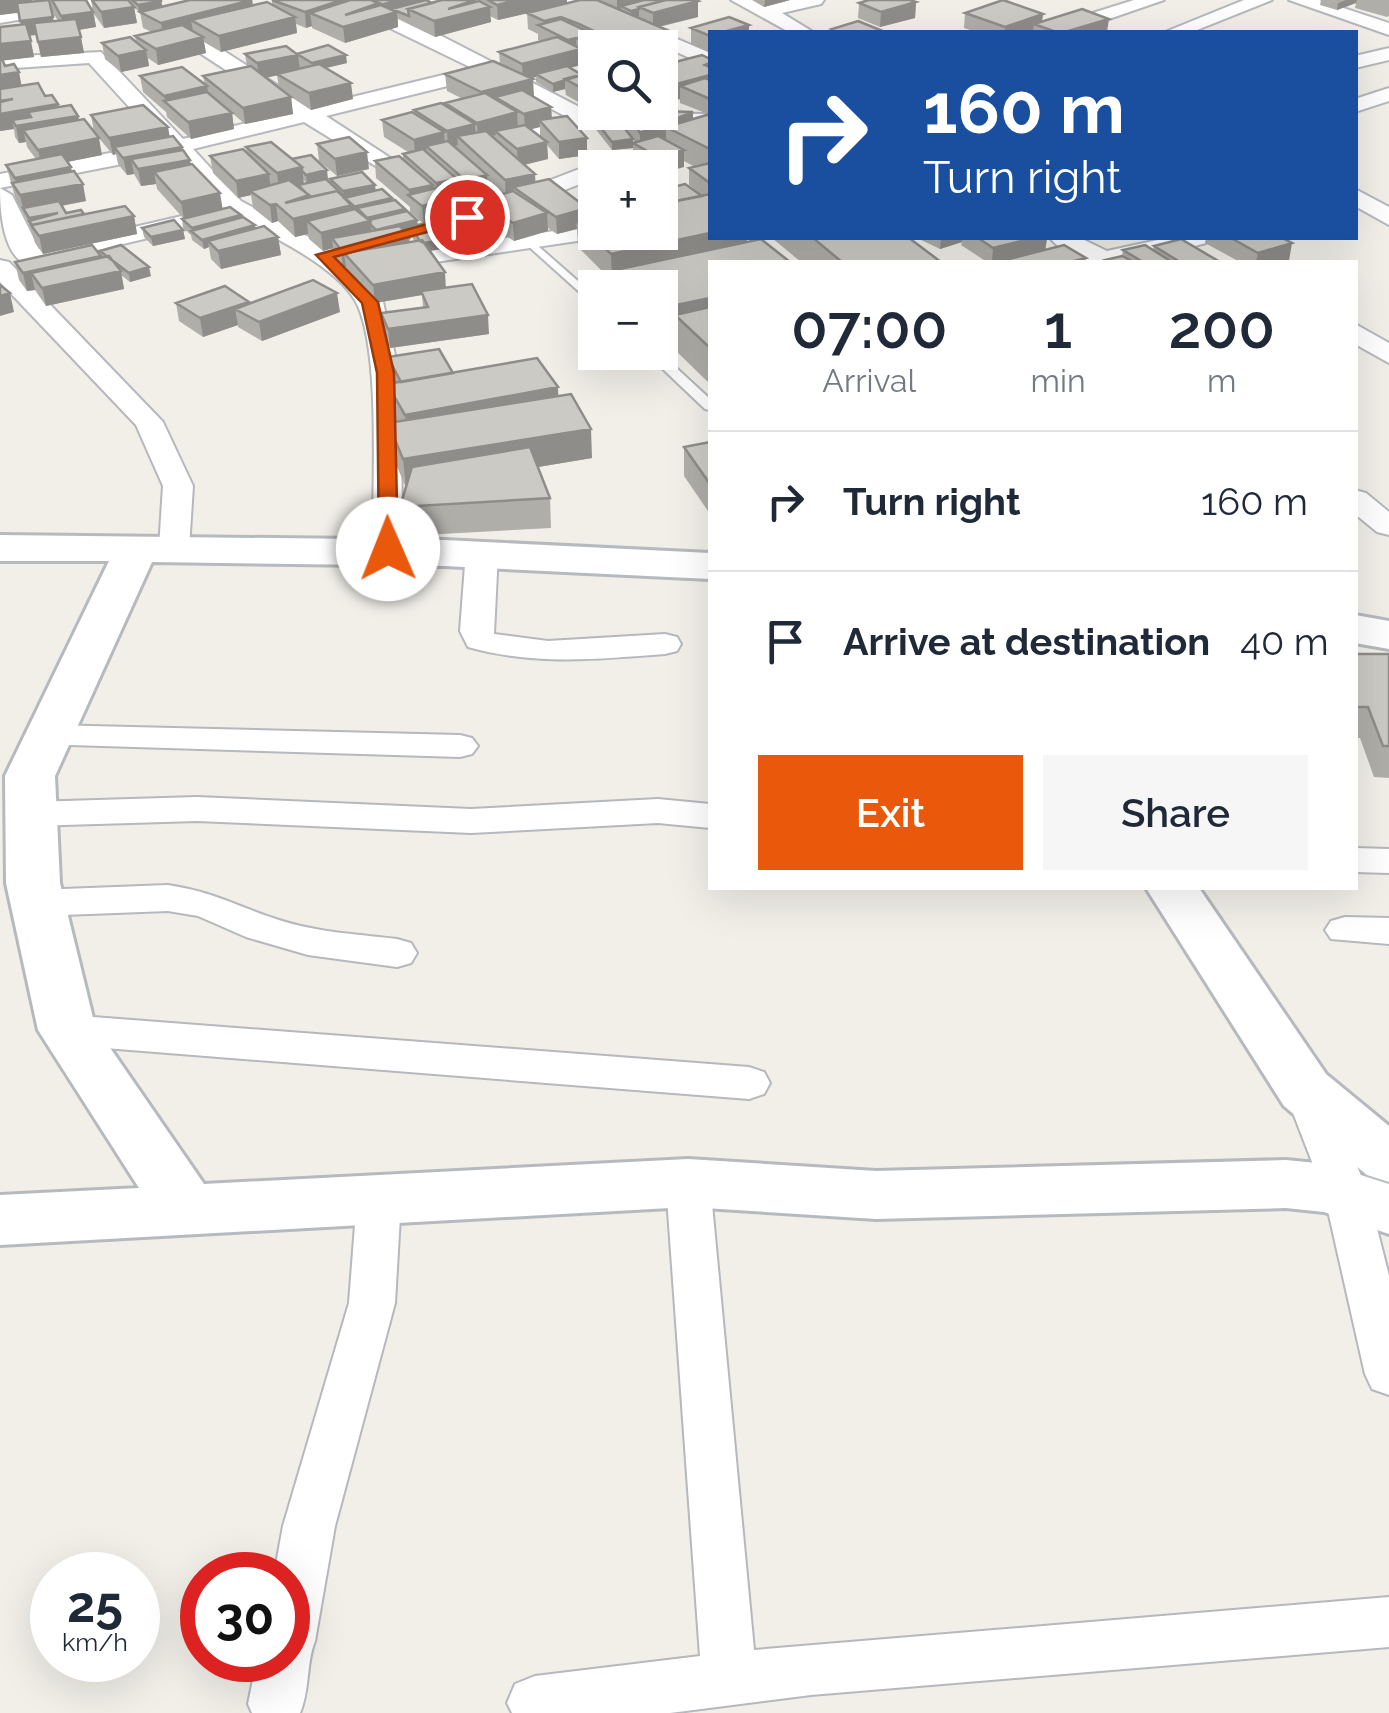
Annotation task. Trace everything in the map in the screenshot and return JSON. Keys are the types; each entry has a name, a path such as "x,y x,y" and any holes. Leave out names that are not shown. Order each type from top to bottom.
{"street":[{"path":"0,18 102,0"},
{"path":"342,0 415,30 578,114"},
{"path":"570,0 708,61"},
{"path":"740,0 799,30"},
{"path":"764,12 814,0"},
{"path":"1058,30 1154,0"},
{"path":"1180,30 1262,0"},
{"path":"1300,0 1389,28"},
{"path":"0,64 112,52 186,35 308,115 395,163 348,176"},
{"path":"112,52 180,146 236,207 332,262 370,302 386,373 388,549"},
{"path":"1358,61 1389,54"},
{"path":"0,181 180,146 492,68"},
{"path":"1358,105 1389,94"},
{"path":"456,149 578,121"},
{"path":"678,123 708,124"},
{"path":"674,141 708,125"},
{"path":"484,212 578,177"},
{"path":"0,194 31,259"},
{"path":"0,264 271,196"},
{"path":"1358,199 1389,218"},
{"path":"332,262 578,235"},
{"path":"332,262 396,236"},
{"path":"1066,240 1104,259 1187,240"},
{"path":"0,264 149,422 178,486 155,548 27,783 33,883 68,1030 186,1209"},
{"path":"1358,334 1389,355"},
{"path":"1358,501 1389,526"},
{"path":"1358,530 1389,526"},
{"path":"0,548 388,549 708,566"},
{"path":"482,552 476,631 480,640 502,648 539,651 665,644"},
{"path":"1358,630 1389,635"},
{"path":"27,783 460,746"},
{"path":"27,783 197,809 471,821 658,812 708,816"},
{"path":"1358,860 1389,861"},
{"path":"1173,890 1305,1090 1373,1176 1389,1374"},
{"path":"37,903 168,898 206,904 260,928 308,941 397,953"},
{"path":"1345,930 1389,931"},
{"path":"68,1030 749,1083"},
{"path":"0,1220 688,1183 876,1195 1286,1184 1373,1176"},
{"path":"688,1183 730,1679"},
{"path":"305,1552 372,1304 379,1200"},
{"path":"535,1703 831,1667 1389,1622"}],"lane":[{"path":"530,242 578,286"},
{"path":"670,370 708,404"}],"building":[{"path":"49,0 53,17 20,21 17,3"},
{"path":"52,0 86,0 93,12 61,16"},
{"path":"92,0 128,0 134,7 101,12"},
{"path":"132,0 161,0 161,1 138,5"},
{"path":"190,0 252,0 161,23 140,12"},
{"path":"272,0 342,0 305,12"},
{"path":"350,0 379,3 345,15 381,5 397,12 343,27 310,13"},
{"path":"371,0 398,0 381,5"},
{"path":"426,0 432,3 408,9 409,16 391,9"},
{"path":"442,0 475,0 448,9 479,1 490,7 434,21 408,9"},
{"path":"488,0 517,0 497,5"},
{"path":"580,0 597,0 667,30 591,30 561,17 544,21 527,13"},
{"path":"666,0 631,11 621,6"},
{"path":"666,0 698,1 653,13 639,7"},
{"path":"1003,0 1043,14 1005,27 965,13"},
{"path":"267,2 295,17 219,36 191,20"},
{"path":"916,2 881,12 859,3"},
{"path":"1082,9 1109,19 1072,30 1050,30 1034,24"},
{"path":"729,17 749,25 708,30 708,35 691,28"},
{"path":"76,19 81,37 38,42 34,23"},
{"path":"561,19 584,30 578,30 578,39 568,40 538,25"},
{"path":"858,21 880,30 835,30 832,29"},
{"path":"26,24 31,41 0,44 0,27"},
{"path":"182,25 203,37 156,49 135,36"},
{"path":"130,37 146,50 118,56 102,43"},
{"path":"557,37 578,48 522,64 499,52"},
{"path":"328,45 346,55 312,63 297,54"},
{"path":"286,46 298,55 257,63 245,54"},
{"path":"0,54 5,66 14,64 19,72 0,75"},
{"path":"702,55 708,58 708,76 678,84 678,61"},
{"path":"493,61 533,79 481,92 445,74"},
{"path":"319,64 351,83 309,93 277,74"},
{"path":"251,66 291,97 243,108 203,76"},
{"path":"567,66 578,76 553,84 536,74"},
{"path":"182,67 207,86 164,96 140,76"},
{"path":"578,76 578,86 565,79"},
{"path":"708,79 708,98 680,86"},
{"path":"38,83 45,96 52,95 58,104 0,114 0,102 13,99 0,101 0,89"},
{"path":"522,90 551,107 524,114 495,97"},
{"path":"207,92 232,113 188,122 164,101"},
{"path":"485,93 517,112 477,123 445,103"},
{"path":"441,103 475,124 447,131 414,110"},
{"path":"71,105 78,116 16,126 12,120 31,117 28,112"},
{"path":"143,105 168,127 109,138 91,115"},
{"path":"412,112 444,132 414,140 382,120"},
{"path":"708,115 708,148 672,130 678,130 678,123"},
{"path":"567,116 587,138 559,142 539,120"},
{"path":"84,119 99,138 38,150 23,130"},
{"path":"525,125 547,142 517,149 495,131"},
{"path":"603,130 626,130 633,139 612,142"},
{"path":"486,131 535,174 505,180 457,136"},
{"path":"173,136 182,147 123,158 114,147"},
{"path":"658,136 684,150 646,150 633,143"},
{"path":"349,137 367,152 335,159 317,144"},
{"path":"448,141 487,175 465,180 426,146"},
{"path":"271,142 302,167 277,173 246,147"},
{"path":"243,149 269,174 236,181 210,156"},
{"path":"423,149 457,179 436,183 403,154"},
{"path":"183,150 190,160 138,169 131,159"},
{"path":"62,154 71,167 15,178 6,165"},
{"path":"311,155 327,170 306,175 292,159"},
{"path":"399,156 433,185 409,190 375,161"},
{"path":"708,163 708,182 689,168"},
{"path":"192,164 220,193 181,202 154,172"},
{"path":"74,171 83,184 20,195 12,183"},
{"path":"362,172 375,185 343,191 330,179"},
{"path":"326,179 344,196 337,191 310,197 298,185"},
{"path":"549,179 578,201 578,211 556,217 513,187"},
{"path":"289,180 309,195 285,203 337,191 353,205 293,219 276,204 270,205 250,191"},
{"path":"464,181 478,192 422,206 408,195"},
{"path":"685,184 702,196 678,201 678,186"},
{"path":"382,189 392,198 353,207 344,198"},
{"path":"513,191 547,213 513,223 478,201"},
{"path":"708,194 708,233 678,240 678,200"},
{"path":"395,200 405,209 367,218 357,208"},
{"path":"59,201 66,213 81,210 84,214 32,225 29,221 58,213 29,218 23,208"},
{"path":"476,201 499,223 460,231 438,209"},
{"path":"125,206 134,216 39,236 31,225"},
{"path":"230,207 241,215 192,228 182,219"},
{"path":"355,209 370,221 321,233 307,221"},
{"path":"407,211 417,220 376,230 369,220"},
{"path":"243,217 255,225 202,240 191,231"},
{"path":"174,220 183,230 151,237 142,228"},
{"path":"438,220 454,238 424,243 410,227"},
{"path":"264,226 278,237 218,251 208,241"},
{"path":"400,226 409,238 341,250 332,238"},
{"path":"422,240 445,272 373,285 344,253"},
{"path":"756,240 762,240 787,260 708,260 708,298 678,305 678,270 621,270"},
{"path":"815,240 912,240 938,260 840,260"},
{"path":"981,240 1026,240 993,248"},
{"path":"1183,240 1217,260 1177,260 1154,246"},
{"path":"1235,240 1292,243 1258,253"},
{"path":"92,245 101,256 23,273 15,262"},
{"path":"121,245 149,267 129,273 100,251"},
{"path":"1064,245 1086,258 1078,260 1005,260"},
{"path":"1145,245 1169,260 1140,260 1123,250"},
{"path":"109,256 121,271 42,288 31,273"},
{"path":"313,280 337,293 259,322 235,309"},
{"path":"472,284 488,315 388,329 381,313 428,307 421,291"},
{"path":"225,286 249,302 200,318 176,303"},
{"path":"708,307 708,346 678,318 678,314"},
{"path":"439,349 453,373 401,382 388,357"},
{"path":"537,358 558,387 405,415 387,384"},
{"path":"571,394 591,429 403,459 388,423"},
{"path":"708,442 708,481 684,447"},
{"path":"530,447 550,498 400,507 412,467"},
{"path":"1358,654 1389,654 1389,746 1383,746 1368,707 1358,707"}],"route":[{"path":"388,549 386,373 370,302 324,255 467,217"}]}
